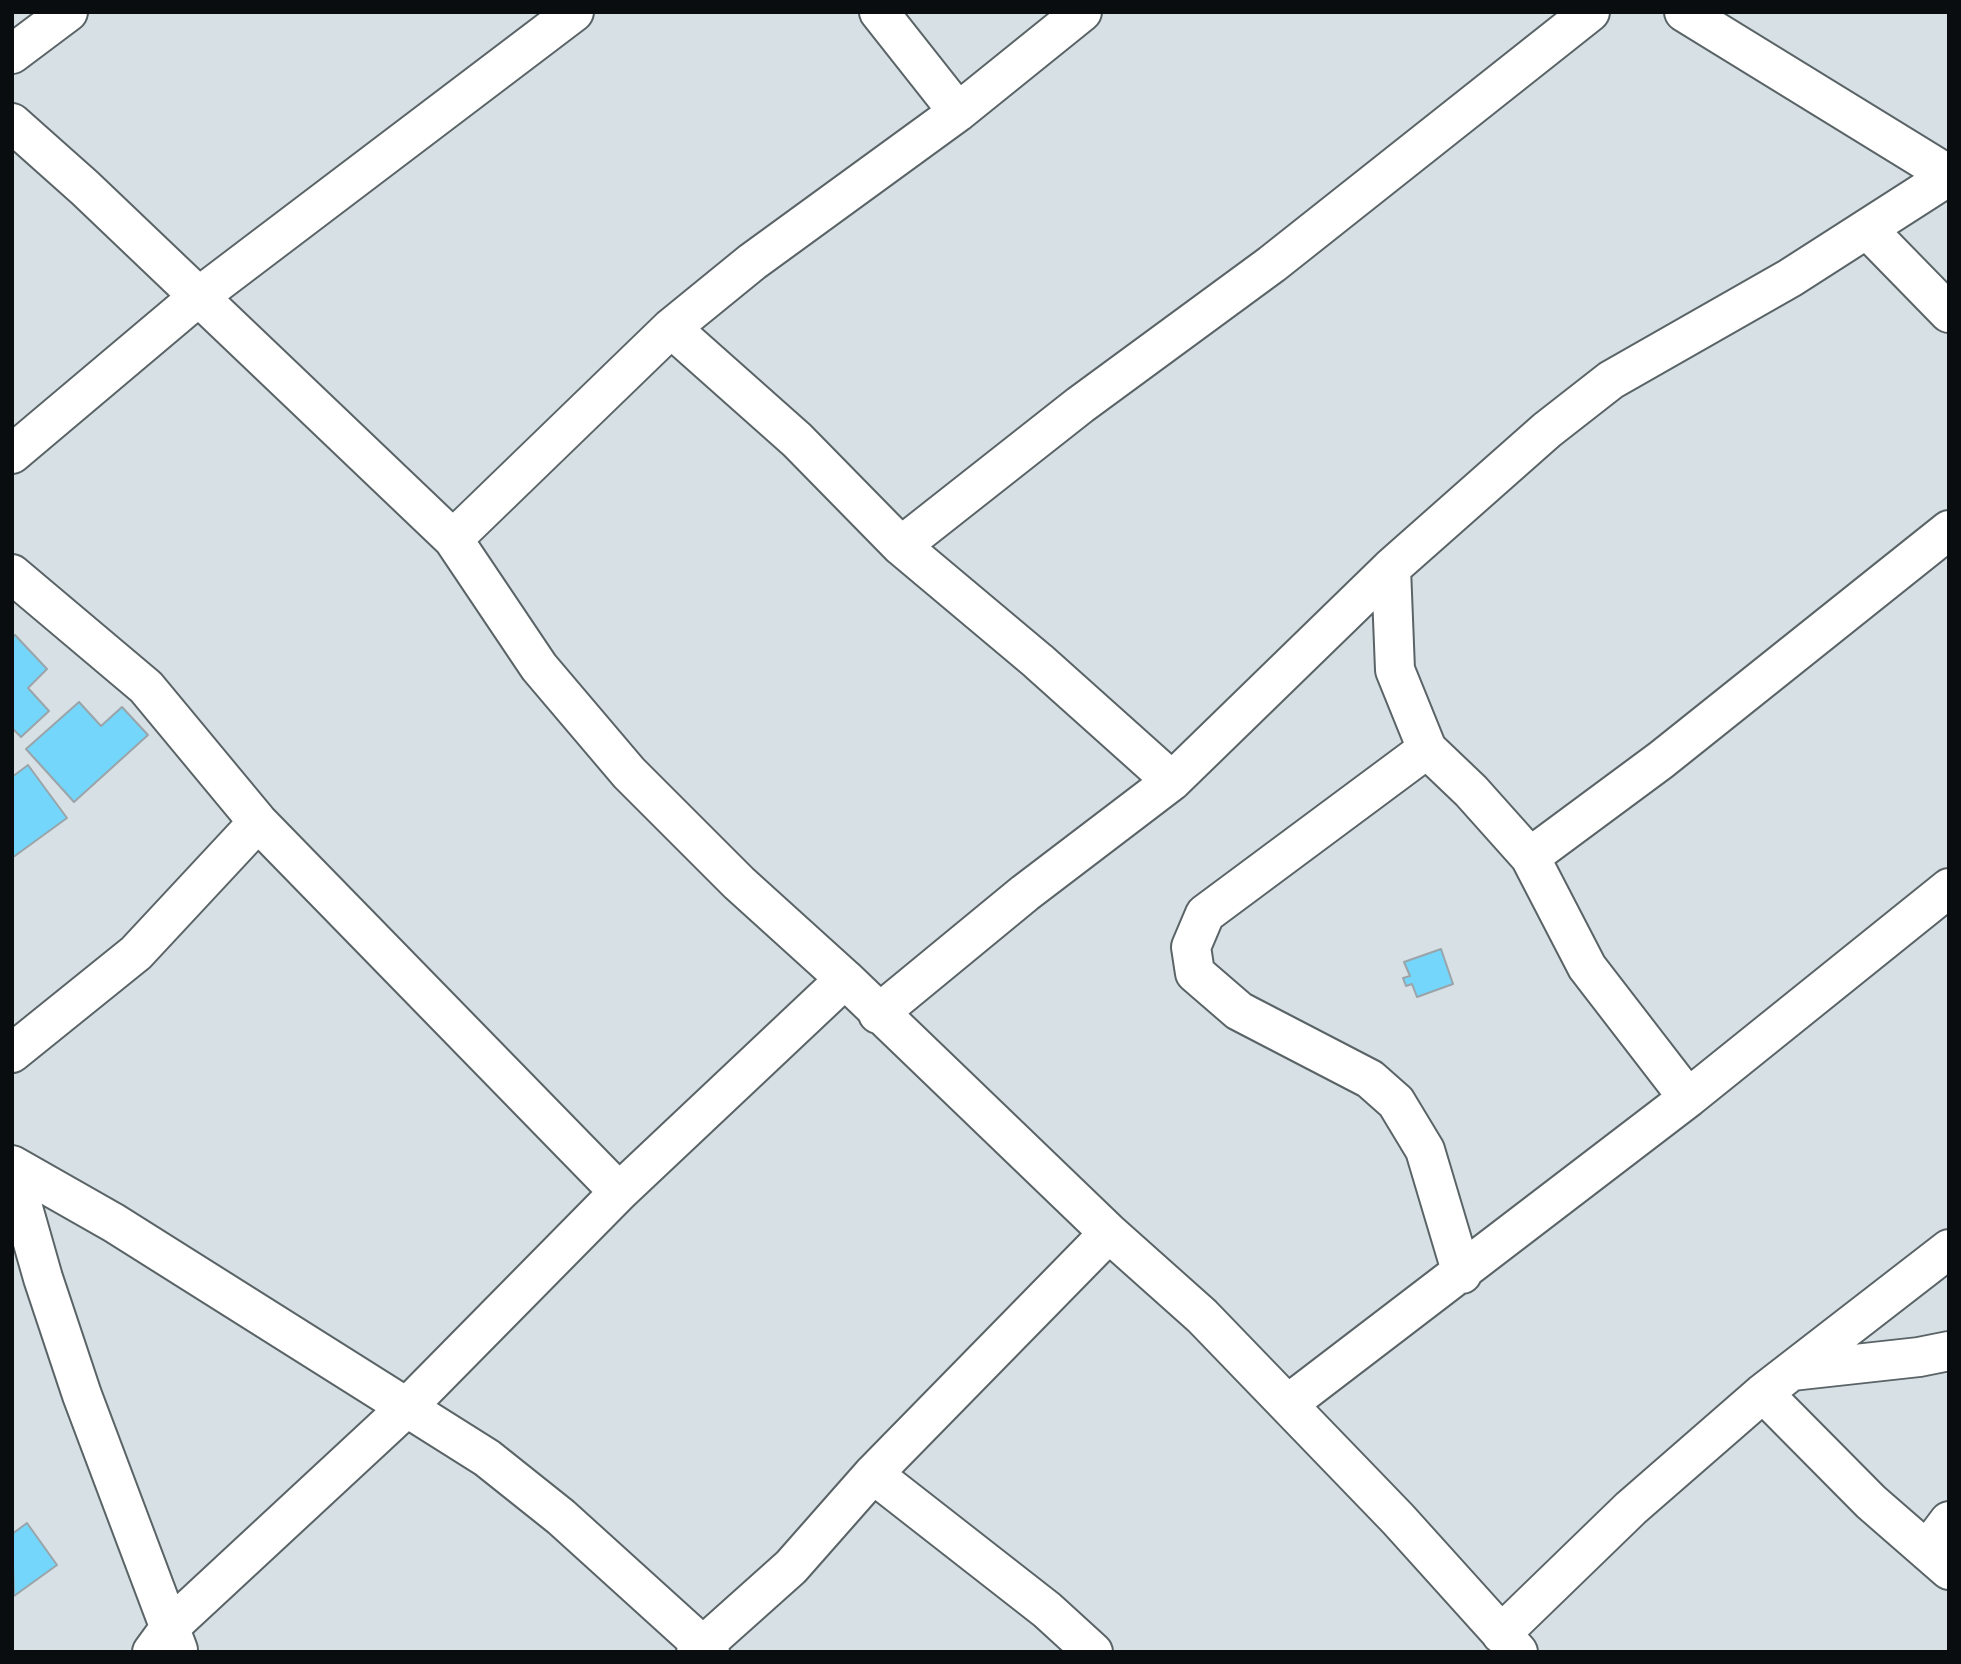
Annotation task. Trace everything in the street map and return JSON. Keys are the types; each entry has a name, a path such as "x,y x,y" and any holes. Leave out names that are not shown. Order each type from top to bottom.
{"street":[{"path":"12,54 68,12"},
{"path":"12,454 197,298 574,12"},
{"path":"879,12 958,112"},
{"path":"453,539 671,328 752,262 958,112 1082,12"},
{"path":"901,546 1080,405 1272,264 1590,12"},
{"path":"878,1014 1025,893 1172,781 1391,568 1547,430 1611,380 1867,229 1949,176 1684,12"},
{"path":"12,122 85,187 197,298 453,539 539,667 629,773 739,883 845,979 878,1014 1109,1233 1202,1316 1398,1519 1510,1643 1631,1508 1778,1382 1949,1249"},
{"path":"1867,229 1949,313"},
{"path":"671,328 797,440 901,546 1038,661 1172,781"},
{"path":"1530,857 1661,760 1949,530"},
{"path":"1391,568 1395,670 1427,749 1471,791 1530,857 1587,967 1688,1098"},
{"path":"12,573 146,687 258,822 619,1192"},
{"path":"1427,749 1205,914 1191,947 1195,973 1239,1011 1370,1079 1396,1102 1425,1150 1462,1274"},
{"path":"12,1053 136,953 258,822"},
{"path":"1287,1404 1462,1274 1688,1098 1949,888"},
{"path":"12,1167 43,1278 167,1643 407,1407 619,1192 845,979"},
{"path":"12,1167 114,1223 487,1458 561,1517 703,1650 791,1567 873,1474 1109,1233"},
{"path":"1778,1382 1949,1351"},
{"path":"1778,1382 1871,1502 1942,1547"},
{"path":"873,1474 1046,1610 1093,1652"}],"building":[{"path":"15,635 47,669 28,688 49,711 21,737 12,728 12,638"},
{"path":"79,702 101,726 122,707 148,735 74,802 26,749"},
{"path":"28,765 67,818 12,858 12,777"},
{"path":"1441,949 1453,984 1417,997 1412,984 1406,986 1403,978 1410,976 1404,962"},
{"path":"27,1523 57,1565 14,1596 12,1534"}]}
